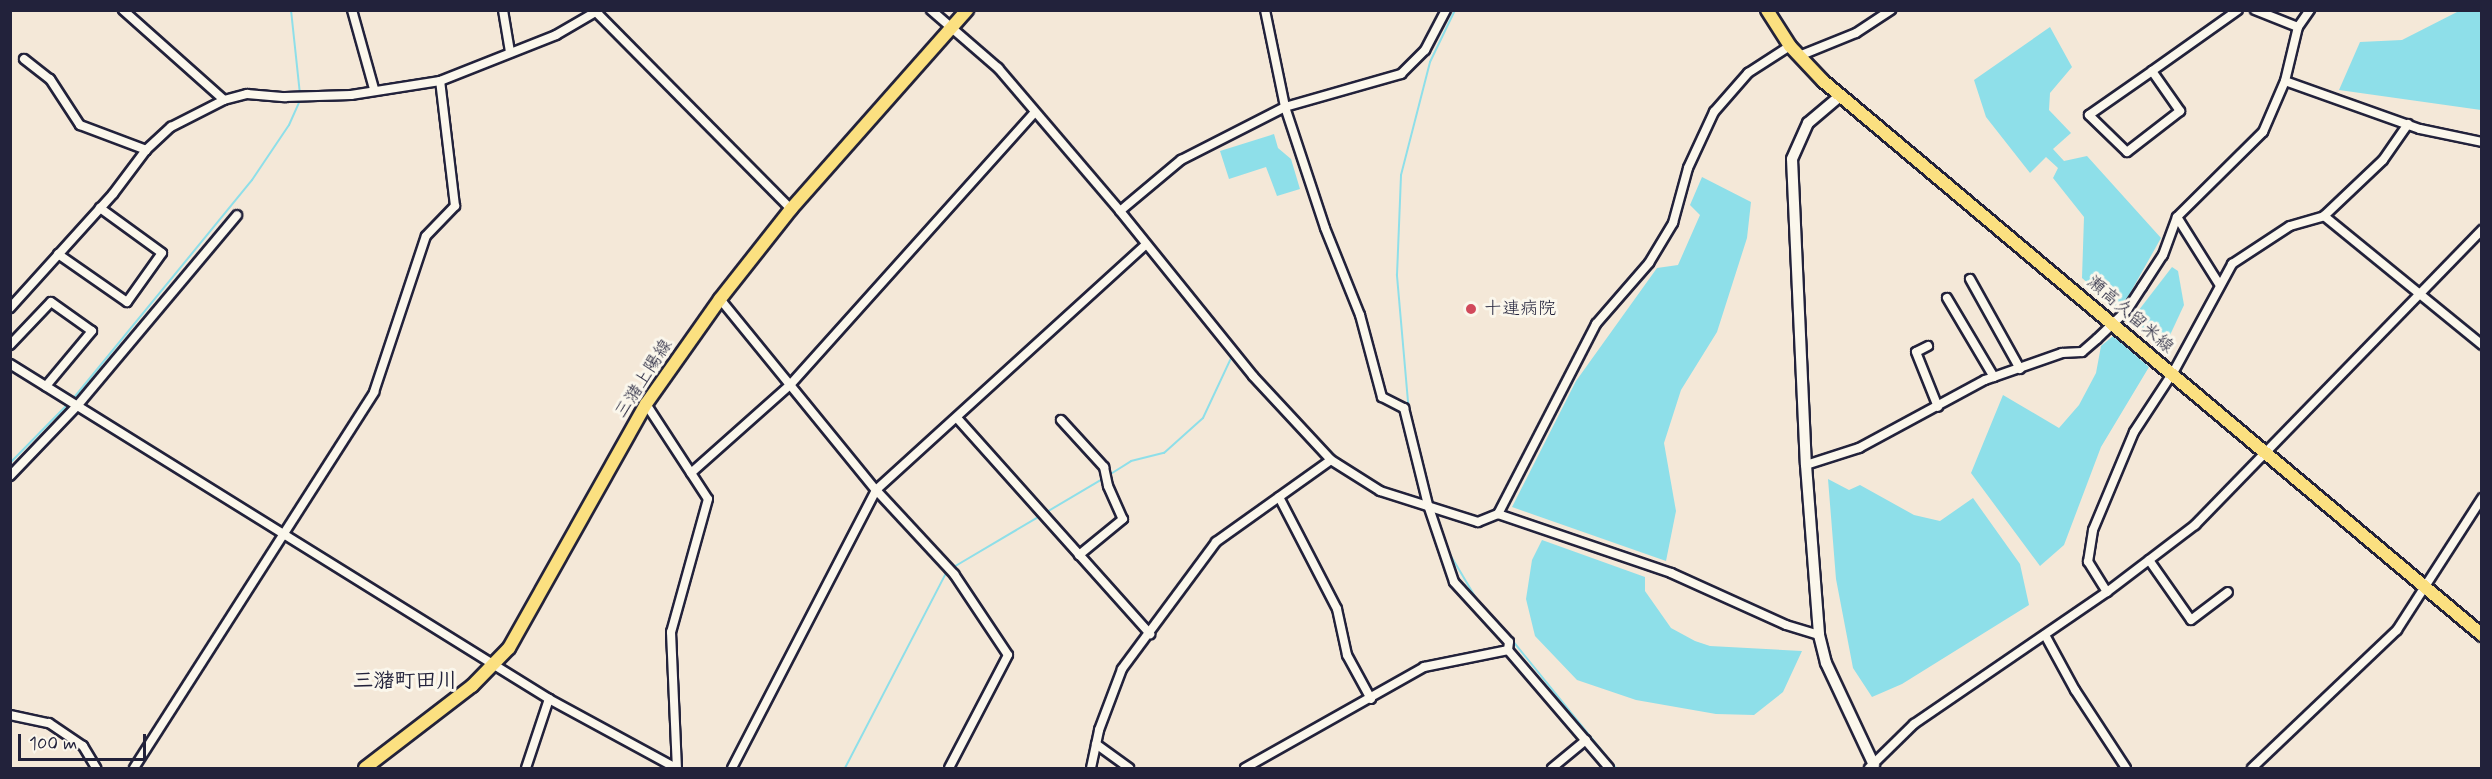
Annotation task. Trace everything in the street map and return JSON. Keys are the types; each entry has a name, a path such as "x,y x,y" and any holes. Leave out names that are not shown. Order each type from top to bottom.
{"main road":[{"name":"三潴上陽線","path":"365,768 472,686 495,664 538,600 646,405 720,299 791,209 967,10"},
{"name":"瀬高久留米線","path":"1767,10 1795,51 1840,96 2481,635"}],"street":[{"path":"123,10 224,100"},
{"path":"352,10 374,89"},
{"path":"503,10 510,52"},
{"path":"931,10 998,68 1034,113 1120,211 1253,376 1331,460 1380,491 1478,522 1498,514 1671,573 1786,626 1819,635"},
{"path":"1265,10 1285,107 1325,228 1360,315 1382,397 1404,408 1428,506 1454,582 1509,642 1508,650 1610,768"},
{"path":"1120,211 1181,160 1285,107 1401,74 1425,50 1446,10"},
{"path":"1498,514 1596,324 1649,263 1673,223 1688,168 1714,112 1748,73 1795,51 1856,33 1891,10"},
{"path":"2152,71 2180,111 2127,152 2089,115 2238,10"},
{"path":"2255,10 2298,27"},
{"path":"1806,465 1859,448 1994,377 2062,353 2082,352 2127,310 2163,255 2177,217 2263,132 2285,81 2298,27 2310,10"},
{"path":"10,308 100,208 146,150 171,127 224,100 247,94 285,98 351,95 374,89 440,81 556,35 598,11 791,209"},
{"path":"24,59 50,79 80,125 146,150"},
{"path":"134,768 374,392 426,236 455,206 440,81"},
{"path":"2285,81 2408,124 2481,142"},
{"path":"1840,96 1808,123 1792,159 1806,465 1819,635 1826,663 1873,767 1914,724 2107,592 2195,525 2481,230"},
{"path":"691,473 790,385 1034,113"},
{"path":"2107,592 2088,562 2093,531 2134,432 2200,328 2219,284 2232,264 2290,226 2324,216 2383,160 2408,124"},
{"path":"58,254 127,302 162,253 100,208"},
{"path":"10,477 77,406 237,215"},
{"path":"2324,216 2481,345"},
{"path":"2177,217 2219,284"},
{"path":"732,768 876,490 1146,244"},
{"path":"1970,279 2020,369"},
{"path":"1947,298 1994,377"},
{"path":"720,299 876,490 954,574 1008,656 949,768"},
{"path":"10,345 51,302 92,331 46,386"},
{"path":"1928,346 1916,352 1938,406"},
{"path":"10,364 549,699 677,768"},
{"path":"646,405 708,499 671,632 677,768"},
{"path":"957,418 1150,634"},
{"path":"1061,420 1104,467 1108,486 1123,519 1079,555"},
{"path":"1091,768 1096,744 1122,669 1216,542 1331,460"},
{"path":"1279,497 1337,609 1347,655 1371,699"},
{"path":"2252,768 2397,630 2481,498"},
{"path":"2149,560 2191,620 2228,592"},
{"path":"2045,635 2075,690 2127,768"},
{"path":"1245,768 1371,699 1424,667 1508,650"},
{"path":"526,768 549,699"},
{"path":"10,715 49,723 83,746 96,768"},
{"path":"1552,768 1586,740"},
{"path":"1096,744 1129,768"}],"water":[{"path":"2459,11 2481,11 2481,110 2339,90 2360,42 2402,40"},
{"path":"2050,27 2072,67 2050,93 2049,110 2071,133 2053,149 2064,161 2087,156 2161,238 2120,311 2082,278 2084,217 2053,178 2058,168 2046,157 2030,173 1986,117 1974,80"},
{"path":"1274,134 1278,148 1291,159 1300,189 1277,196 1266,167 1229,179 1220,151"},
{"path":"1702,177 1751,202 1747,238 1717,332 1681,390 1664,443 1676,511 1666,561 1512,507 1576,381 1657,268 1678,265 1700,215 1690,205"},
{"path":"2172,267 2178,271 2184,305 2164,348 2132,319"},
{"path":"2113,336 2149,367 2101,447 2064,545 2040,566 1971,473 2003,395 2059,428 2079,405 2096,373 2101,346"},
{"path":"1828,479 1849,490 1860,485 1914,515 1940,521 1973,498 2020,564 2029,605 1902,684 1872,697 1853,668 1836,579"},
{"path":"1542,540 1645,577 1645,591 1671,628 1695,641 1710,646 1802,651 1783,692 1754,715 1716,714 1636,700 1577,680 1535,636 1526,599 1532,560"}],"waterway":[{"path":"291,10 300,94"},
{"path":"1409,413 1397,275 1401,175 1430,62 1455,10"},
{"path":"72,400 252,180 289,125 300,100"},
{"path":"1109,475 1131,461 1164,453 1203,418 1232,356"},
{"path":"10,463 68,404"},
{"path":"1045,513 1104,478"},
{"path":"952,568 1040,516"},
{"path":"1448,551 1480,605"},
{"path":"845,768 947,571"},
{"path":"1512,640 1616,768"}],"place":[{"name":"十連病院","path":"1471,309"}],"district":[{"name":"三潴町田川","path":"405,681"}]}
